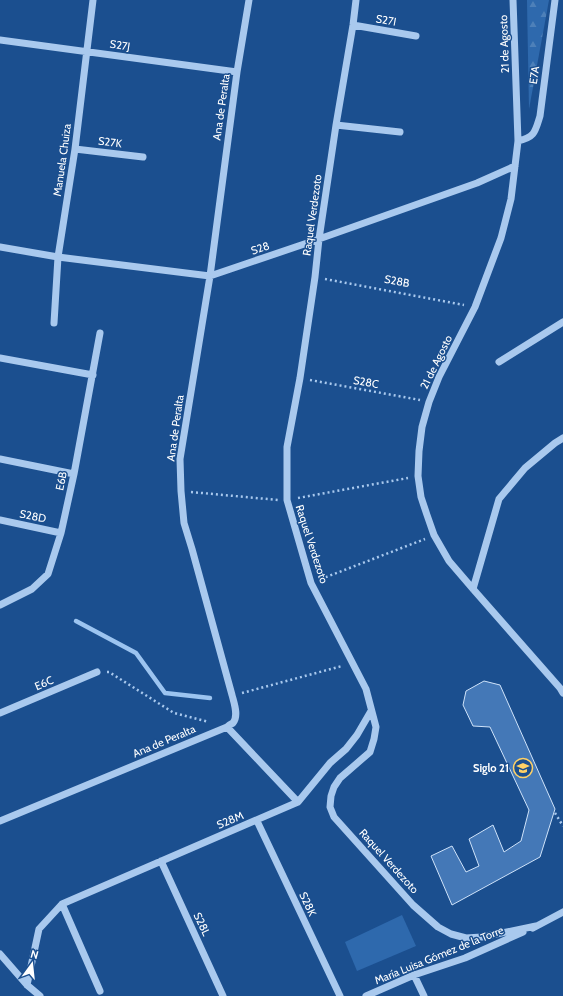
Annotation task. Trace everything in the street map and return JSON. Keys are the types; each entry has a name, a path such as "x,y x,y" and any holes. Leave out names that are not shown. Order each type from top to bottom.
{"street":[{"name":"Manuela Chuiza","path":"54,323 58,258 75,149 93,0"},
{"name":"Ana de Peralta","path":"0,821 227,727 235,718 235,707 232,695 184,523 180,491 180,459 210,276 237,72 249,0"},
{"name":"Raquel Verdezoto","path":"356,0 336,125 300,378 287,447 287,500 311,583 366,688 376,726 370,752 340,778 334,787 330,807 334,817 413,905 438,927 451,934 466,938 482,937 536,926"},
{"name":"21 de Agosto","path":"513,0 518,141 511,199 501,238 475,307 439,377 429,402 422,427 418,476 421,497 434,535 449,561 563,693"},
{"name":"E7A","path":"518,141 527,139 536,132 540,116 555,0"},
{"name":"S27I","path":"353,25 416,36"},
{"name":"S27J","path":"0,40 237,72"},
{"path":"336,125 400,132"},
{"name":"S27K","path":"75,149 143,158"},
{"name":"S28","path":"0,247 58,258 210,276 320,239 477,183 515,166"},
{"path":"499,362 563,322"},
{"name":"E6B","path":"0,605 32,589 48,574 61,533 74,474 100,333"},
{"path":"0,358 93,375"},
{"path":"473,589 499,499 526,468 563,438"},
{"path":"0,459 74,474"},
{"name":"S28D","path":"0,520 61,533"},
{"name":"E6C","path":"0,713 97,672"},
{"name":"S28M","path":"26,985 39,929 62,904 298,802 330,763 346,749 357,735 371,710"},
{"path":"227,727 298,802"},
{"name":"S28K","path":"257,821 340,996"},
{"name":"S28L","path":"161,861 223,996"},
{"path":"62,904 100,991"},
{"name":"María Luisa Gómez de la Torre","path":"366,996 414,975 465,958 536,926 563,912"},
{"path":"0,954 26,985 40,996"},
{"path":"414,975 424,996"}],"path":[{"name":"S28B","path":"315,277 475,307"},
{"name":"S28C","path":"300,378 429,402"},
{"path":"311,583 434,535"},
{"path":"232,695 353,663"},
{"path":"97,672 109,672 174,713 227,727"},
{"path":"555,813 563,826"}],"green space":[{"path":"549,0 529,109 527,1"},
{"path":"402,915 416,946 357,971 345,942"}],"building":[{"name":"Siglo 21","path":"484,681 500,685 555,809 540,857 452,905 431,856 452,846 466,872 479,866 469,839 493,825 504,852 521,841 529,810 490,727 473,726 463,705 466,691"}],"waterway":[{"path":"76,621 136,653 165,693 210,698"}],"place":[{"name":"Siglo 21","path":"523,768"}]}
